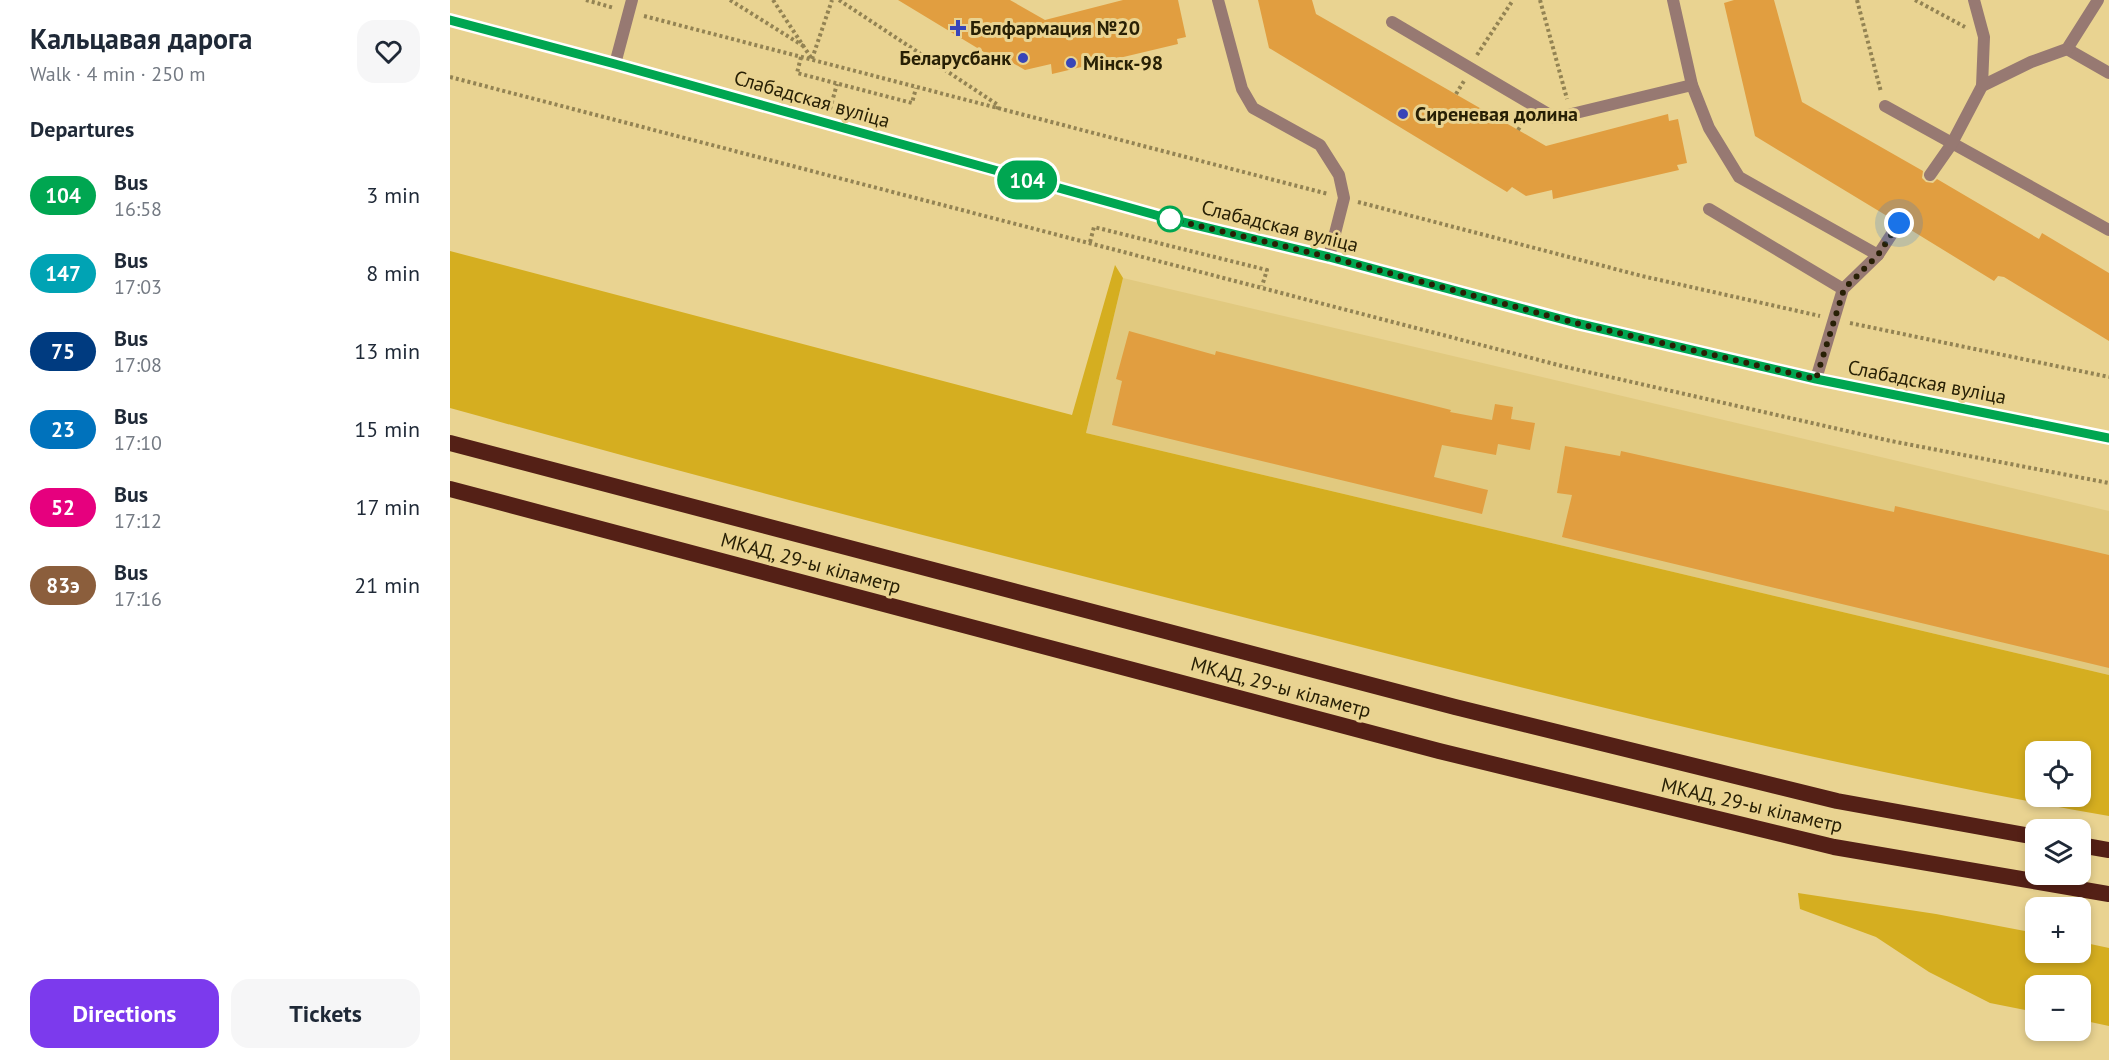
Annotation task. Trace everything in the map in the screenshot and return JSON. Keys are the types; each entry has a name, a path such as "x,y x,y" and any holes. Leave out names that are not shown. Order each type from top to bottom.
{"highway":[{"name":"МКАД, 29-ы кіламетр","path":"450,443 1455,707 1837,801 2025,835"},
{"name":"МКАД, 29-ы кіламетр","path":"450,489 1427,748 1834,847 2109,894"},
{"path":"2091,846 2109,850"}],"main road":[{"name":"Слабадская вуліца","path":"450,20 1158,216 1329,257 1576,323 1816,379 2109,438"}],"lane":[{"path":"615,64 632,0"},
{"path":"1218,0 1242,89 1253,108 1320,145 1339,175 1344,198 1329,257"},
{"path":"1673,0 1692,85 1709,128 1739,177 1878,255"},
{"path":"1930,175 1951,145 1982,86 1984,37 1974,0"},
{"path":"1982,86 2031,62 2067,49 2098,0"},
{"path":"1392,22 1555,118 1692,85"},
{"path":"2067,49 2109,73"},
{"path":"1885,106 1951,145 2109,230"},
{"path":"1709,209 1844,289"},
{"path":"1816,379 1844,289 1878,255 1899,223"}],"path":[{"path":"730,0 805,46"},
{"path":"773,0 812,59 832,0"},
{"path":"838,0 998,105 997,110"},
{"path":"1469,67 1513,0"},
{"path":"1540,0 1571,114"},
{"path":"1857,0 1885,106"},
{"path":"801,57 797,73 837,84 912,103 916,88"},
{"path":"450,77 1588,372 1891,441 2109,483"},
{"path":"1456,94 1465,80"},
{"path":"826,123 837,84"},
{"path":"1090,242 1094,227 1267,270 1262,286"}],"shaded area":[{"path":"450,251 1072,415 1115,265 1123,278 1086,433 2109,675 2109,816 2062,807 2091,807 2091,741 2025,741 2025,800 2009,797 1809,756 1610,709 989,552 450,408"},
{"path":"1123,278 2109,511 2109,675 1086,433"},
{"path":"1798,893 1936,914 2025,931 2025,963 2091,963 2091,944 2109,948 2109,1026 2091,1022 2091,975 2025,975 2025,1010 1990,1003 1929,972 1876,937 1800,909"}],"building":[{"path":"898,0 1010,0 1045,20 1123,0 1178,0 1186,37 1177,39 1178,44 1052,74 1051,64 1025,70 1011,62 1007,66"},
{"path":"1258,0 1312,0 1316,14 1546,146 1668,114 1669,121 1678,119 1687,163 1677,165 1679,170 1553,199 1552,190 1526,196 1512,187 1507,192 1269,48"},
{"path":"1734,0 1774,0 1802,102 1923,171 1922,178 1926,182 1933,183 1937,179 2039,239 2042,233 2109,273 2109,341 2004,277 1998,276 1994,281 1906,227 1907,220 1903,216 1896,215 1892,219 1755,136 1724,3"},
{"path":"1129,331 1215,355 1216,351 1451,410 1450,412 1492,420 1495,404 1513,407 1511,419 1535,423 1530,450 1498,444 1496,455 1442,445 1434,477 1488,490 1482,514 1112,425 1122,381 1116,379"},
{"path":"1565,446 1620,456 1621,451 1894,512 1895,506 2109,555 2109,668 1562,537 1572,495 1557,493"}],"bus line":[{"name":"104","path":"450,20 1170,219 1329,257 1576,323 1816,379 2109,438"}],"place":[{"name":"Белфармация №20","path":"958,28"},
{"name":"Беларусбанк","path":"1023,58"},
{"name":"Мінск-98","path":"1071,63"},
{"name":"Сиреневая долина","path":"1403,114"}],"route":[{"path":"1170,219 1329,257 1576,323 1816,379 1844,289 1878,255 1899,223"}]}
